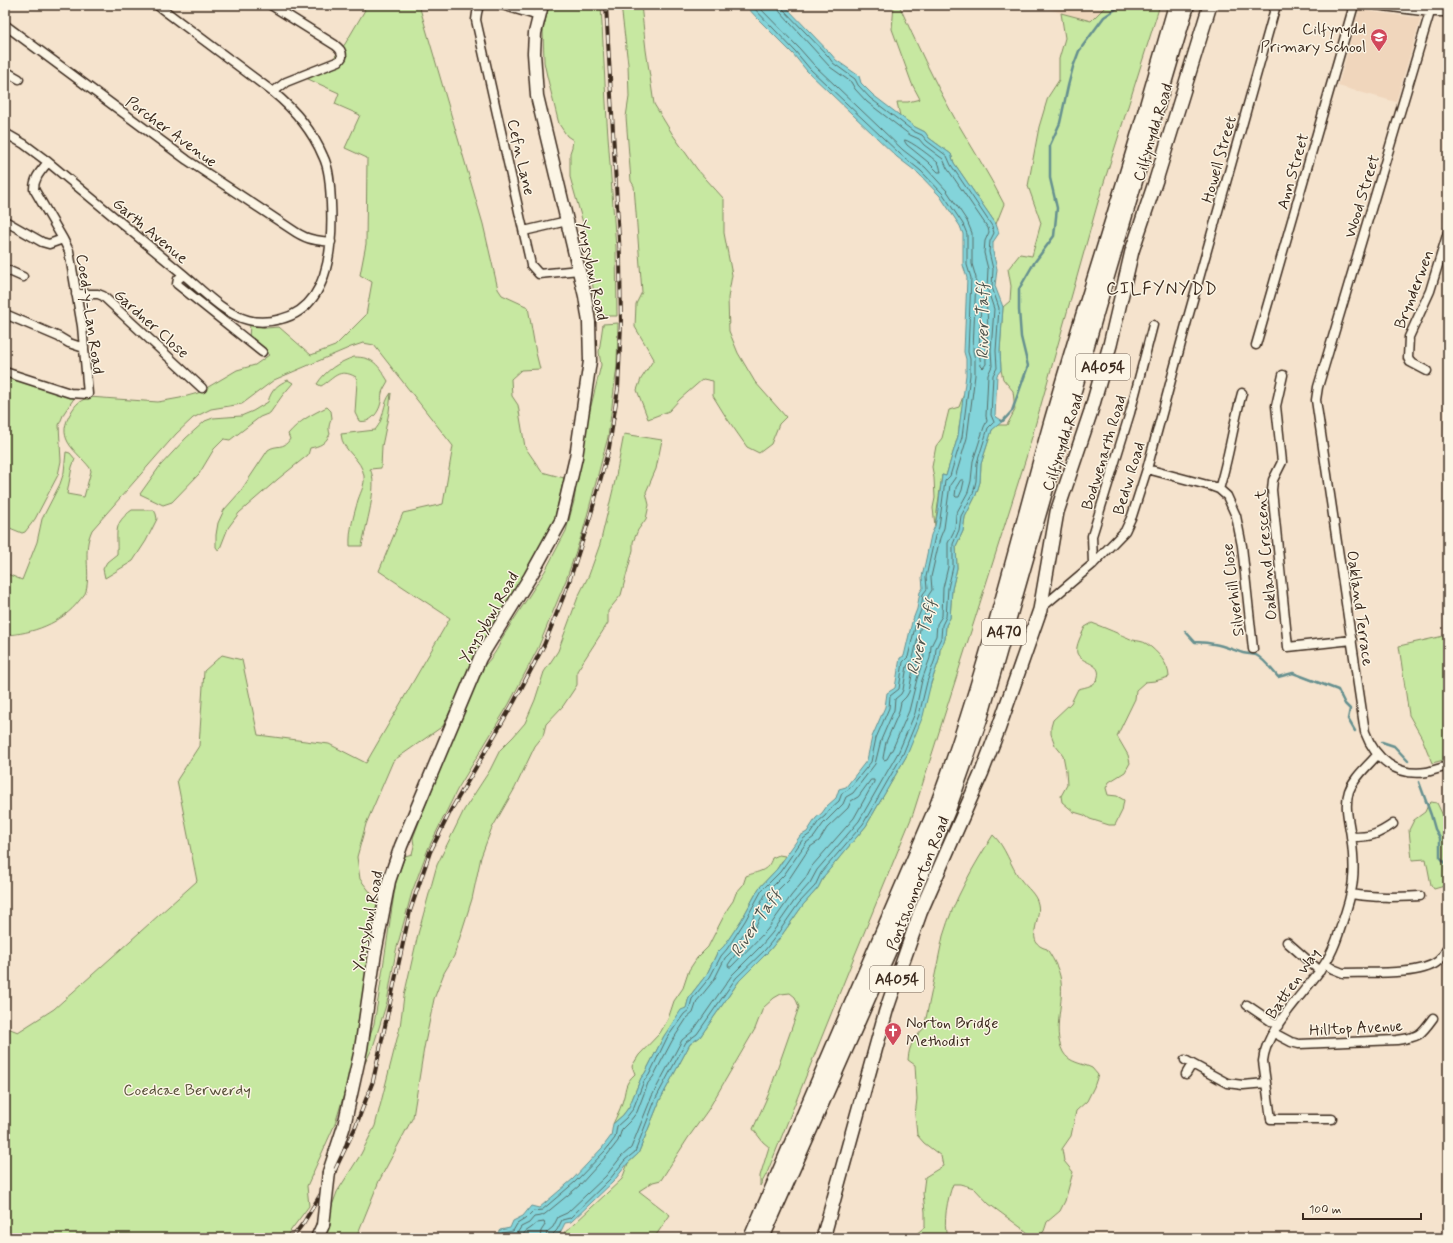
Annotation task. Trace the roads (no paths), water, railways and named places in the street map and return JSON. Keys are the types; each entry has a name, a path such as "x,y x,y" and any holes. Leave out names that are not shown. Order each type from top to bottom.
{"highway":[{"name":"A470","path":"751,1238 937,806 957,754 1004,597 1051,424 1140,131 1176,5"},
{"name":"A470","path":"762,1238 894,939 948,810 964,766 980,719 1096,310 1187,5"}],"main road":[{"name":"Cilfynydd Road","path":"998,730 1040,610 1058,512 1091,411 1108,352 1132,251 1156,180 1210,5"},
{"name":"Ynysybwl Road","path":"317,1238 323,1224 329,1172 344,1126 361,1049 375,954 389,881 401,846 480,658 530,577 561,521 576,457 590,361 589,322 585,296 538,96 534,53 535,33 540,10"},
{"name":"Pontshonnorton Road","path":"823,1238 886,1011 901,967 920,914 982,772 998,730"}],"street":[{"path":"157,5 288,104 302,119 324,156 330,181 331,242 322,282 312,300 301,310 286,318 274,321 258,322 246,320 222,308 184,275"},
{"path":"271,5 335,45 342,53 342,57 339,61 286,82 273,92"},
{"name":"Cefn Lane","path":"479,5 476,20 531,265 539,274 579,270"},
{"path":"502,5 540,10"},
{"name":"Howell Street","path":"1187,321 1276,5"},
{"name":"Ann Street","path":"1256,344 1354,5"},
{"path":"1376,5 1430,8 1448,12"},
{"name":"Wood Street","path":"1318,387 1430,8"},
{"name":"Porcher Avenue","path":"5,25 187,160 303,237 310,240 331,242"},
{"path":"5,71 19,79"},
{"name":"Garth Avenue","path":"5,132 48,162 184,275 178,279 178,284 262,352"},
{"name":"Coed-y-Lan Road","path":"5,372 70,393 88,394 84,348 69,251 34,188 36,178 48,162"},
{"path":"5,221 42,242 49,244 63,239"},
{"path":"524,231 567,221"},
{"name":"Brynderwen","path":"1427,371 1410,362 1408,358 1409,336 1430,290 1448,232"},
{"path":"5,268 23,277"},
{"name":"Gardner Close","path":"76,294 98,294 103,296 202,388"},
{"path":"5,314 59,337 69,343 84,348"},
{"name":"Bedw Road","path":"1040,610 1093,564 1125,531 1132,516 1147,469 1187,321"},
{"name":"Bodwenarth Road","path":"1093,564 1092,536 1130,413 1152,325"},
{"name":"Oakland Crescent","path":"1283,375 1276,406 1282,462 1273,480 1272,490 1288,647 1352,640"},
{"name":"Oakland Terrace","path":"1318,387 1316,400 1365,732 1377,755 1391,766 1410,772 1427,772 1448,766"},
{"path":"1147,469 1219,489 1227,463 1242,393"},
{"name":"Silverhill Close","path":"1219,489 1226,496 1236,516 1242,546 1253,649"},
{"name":"Batten Way","path":"1332,1119 1271,1119 1263,1062 1265,1047 1278,1026 1325,964 1334,946 1352,894 1354,875 1351,837 1347,812 1349,791 1355,780 1377,755"},
{"path":"1351,837 1366,837 1380,833 1394,824"},
{"path":"1352,894 1384,897 1420,896"},
{"path":"1287,942 1320,971"},
{"path":"1325,964 1343,973 1411,971 1430,966 1438,961 1444,955 1448,947"},
{"path":"1247,1006 1278,1026"},
{"name":"Hilltop Avenue","path":"1274,1033 1291,1042 1299,1044 1397,1040 1419,1036 1433,1018"},
{"path":"1186,1074 1188,1062 1228,1083 1243,1085 1266,1083"}],"water":[{"name":"River Taff","path":"745,5 783,5 786,7 836,60 859,76 861,83 873,95 915,127 925,132 929,138 951,154 954,163 996,224 999,233 993,242 993,252 997,269 995,286 1003,307 1000,351 1001,370 997,375 995,416 1003,421 992,430 981,464 980,482 976,495 965,517 963,531 956,546 957,568 952,589 950,618 946,625 945,639 940,649 939,660 931,683 923,716 907,755 866,826 824,876 818,888 803,905 779,939 739,981 700,1037 690,1044 660,1100 638,1154 628,1163 613,1182 571,1222 565,1223 560,1233 553,1238 494,1238 500,1230 510,1228 513,1221 523,1216 531,1206 539,1208 573,1179 602,1148 611,1136 613,1124 629,1107 641,1078 664,1036 681,1010 686,1008 689,997 707,974 717,953 724,946 742,919 759,888 777,869 800,836 807,832 816,818 836,798 839,789 846,787 867,760 872,737 885,707 887,693 895,688 900,658 904,656 912,622 917,609 920,592 923,588 922,577 931,535 935,526 942,475 946,476 958,436 966,375 966,359 964,352 967,278 963,265 963,234 960,226 940,196 918,173 897,157 807,71 793,54"}],"waterway":[{"path":"1001,421 1003,421 1012,411 1028,366 1021,337 1019,289 1034,263 1054,236 1057,208 1050,178 1050,145 1060,123 1073,67 1079,51 1104,17 1122,5"},
{"path":"1185,631 1195,642 1214,644 1243,653 1256,655 1265,662 1278,677 1293,673 1338,690 1345,704 1350,709 1348,719 1355,731"},
{"path":"1382,742 1394,746 1408,761"},
{"path":"1419,782 1435,829 1440,838 1440,857 1448,866"}],"railway":[{"path":"292,1238 304,1222 334,1172 355,1128 373,1081 410,911 430,852 451,810 514,702 544,645 568,585 591,514 609,448 618,389 621,325 620,257 606,5"}],"place":[{"name":"Cilfynydd Primary School","path":"1379,52"},
{"name":"Norton Bridge Methodist","path":"893,1046"}],"district":[{"name":"CILFYNYDD","path":"1162,288"}],"park label":[{"name":"Coedcae Berwerdy","path":"187,1089"}]}
